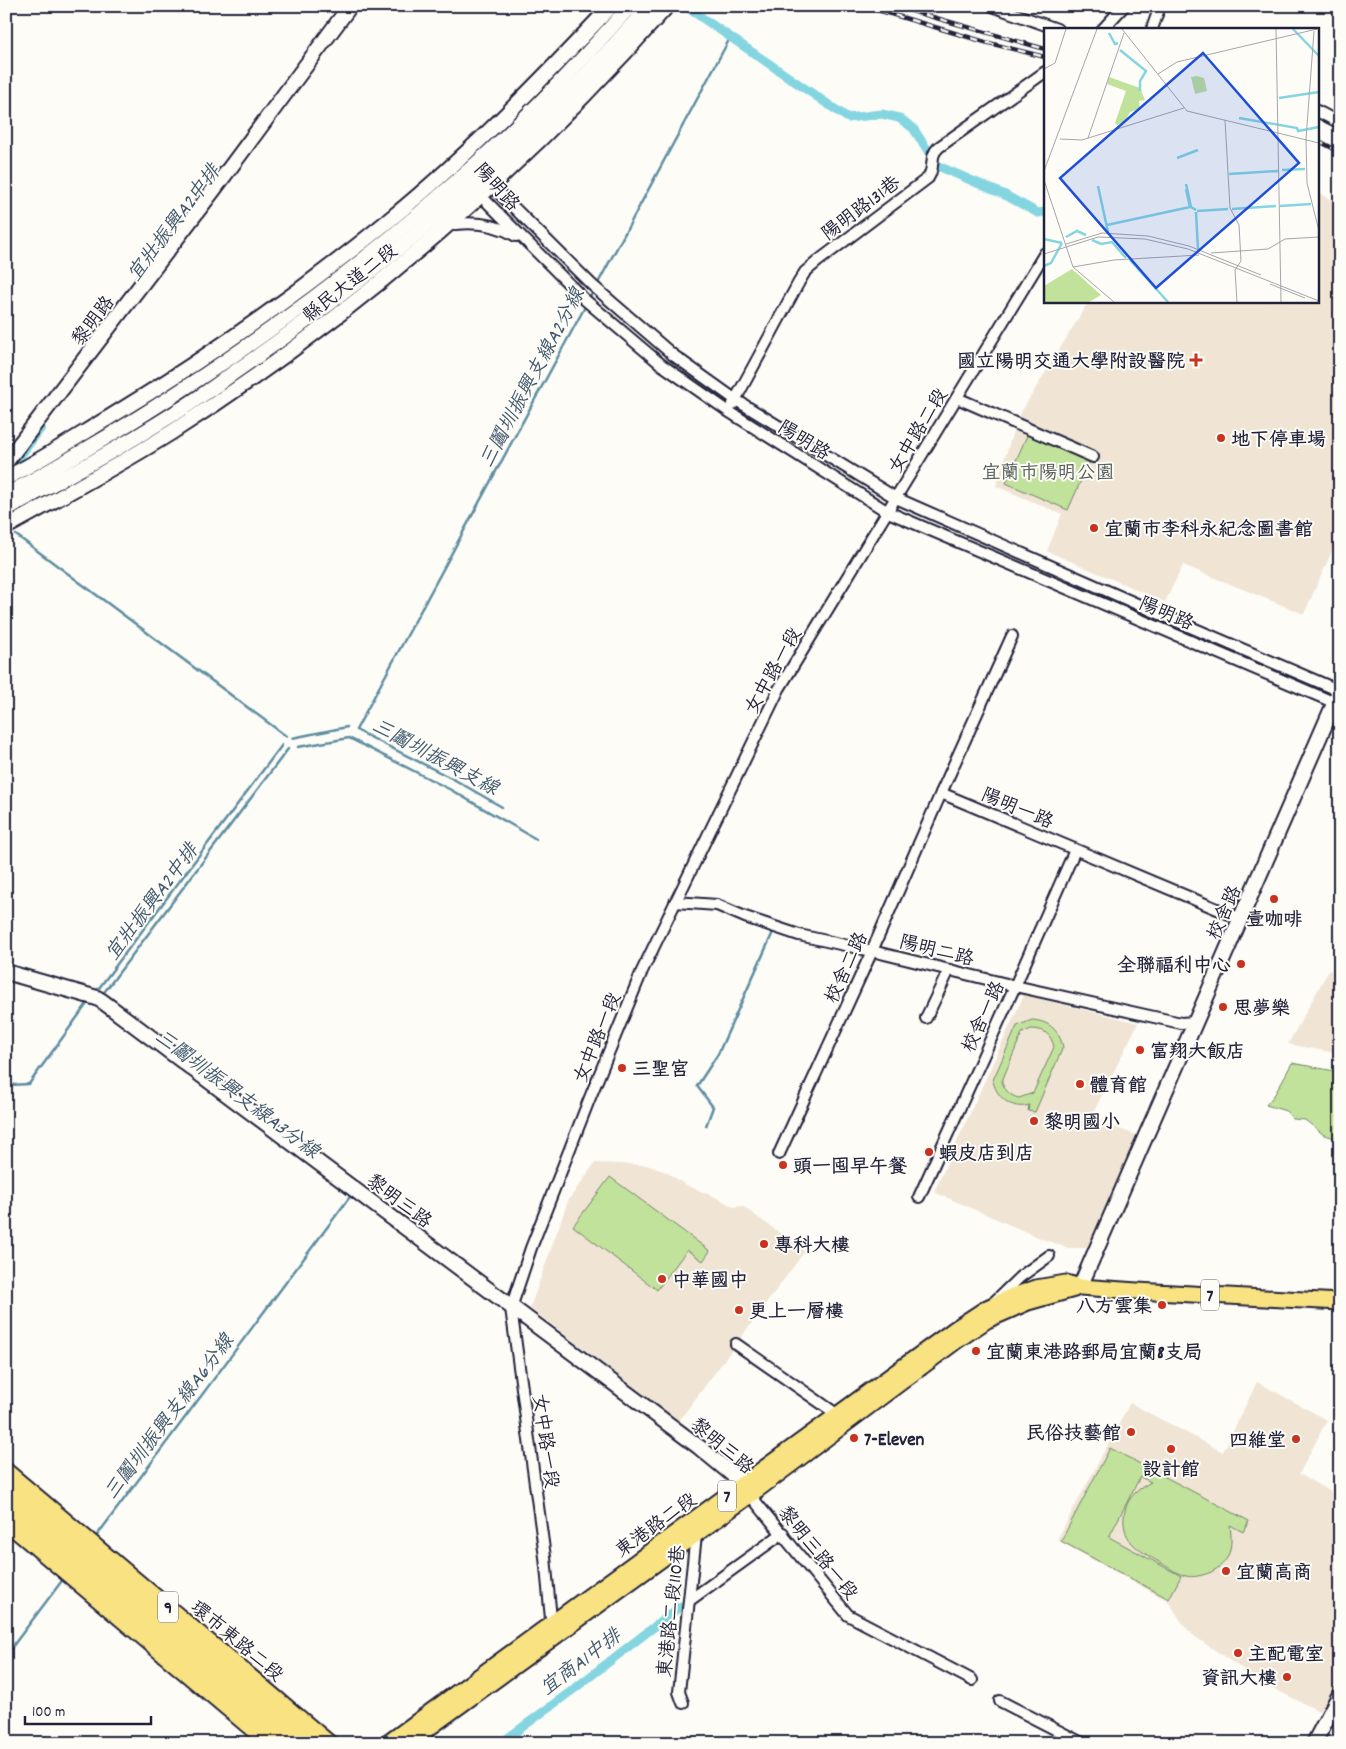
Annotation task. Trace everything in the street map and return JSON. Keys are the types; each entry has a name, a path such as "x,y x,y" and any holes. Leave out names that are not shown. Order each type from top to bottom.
{"main road":[{"name":"東港路二段","path":"747,1490 838,1415 955,1329 987,1308 1036,1288 1066,1283 1080,1287 1340,1302"},
{"name":"東港路二段","path":"388,1743 552,1631 987,1320 1028,1302 1080,1287"},
{"name":"環市東路二段","path":"6,1471 329,1743"},
{"name":"環市東路二段","path":"6,1489 308,1743"},
{"name":"9","path":"6,1507 286,1743"},
{"name":"9","path":"6,1522 268,1743"},
{"name":"東港路二段","path":"408,1743 552,1631"}],"street":[{"name":"黎明路","path":"10,458 350,6"},
{"name":"縣民大道二段","path":"6,478 23,470 208,356 329,268 389,220 506,115 611,6"},
{"name":"縣民大道二段","path":"6,495 72,459 168,400 268,332 353,267 473,167 584,57 630,6"},
{"name":"縣民大道二段","path":"487,181 649,6"},
{"name":"縣民大道二段","path":"6,509 113,451 171,416 280,341 476,191 571,110 667,6"},
{"path":"992,6 1054,28"},
{"path":"1104,28 1124,6"},
{"path":"1152,28 1160,6"},
{"name":"陽明路131巷","path":"734,403 805,272 847,238 928,178 932,168 932,155 939,146 1044,73"},
{"path":"1318,112 1340,123"},
{"name":"陽明路","path":"457,160 473,167 592,285 679,360 734,403 896,498 1153,611 1338,696"},
{"name":"陽明路","path":"457,160 461,177 532,249 584,299 662,365 728,411 888,512 1338,696"},
{"name":"縣民大道二段","path":"6,527 92,480 173,431 292,350 407,261 448,225 476,191"},
{"path":"448,225 478,222 493,225 508,231 532,249"},
{"name":"女中路二段","path":"896,498 1044,255"},
{"path":"280,341 292,350"},
{"path":"957,398 1093,457"},
{"path":"10,458 12,466 23,470"},
{"name":"女中路一段","path":"552,1631 543,1548 511,1308 554,1187 642,971 779,689 896,498"},
{"path":"941,793 1012,636"},
{"name":"校舍路","path":"1080,1287 1194,1022 1338,696"},
{"name":"陽明一路","path":"941,793 1241,919"},
{"name":"校舍二路","path":"779,1154 872,951 941,793"},
{"name":"校舍一路","path":"919,1196 1075,850"},
{"name":"陽明二路","path":"675,902 717,905 745,917 799,935 1181,1023 1194,1022"},
{"path":"926,1018 949,970"},
{"name":"黎明三路","path":"6,972 102,1001 699,1447 747,1490"},
{"path":"987,1308 1020,1276 1048,1256"},
{"path":"736,1344 838,1415"},
{"name":"黎明三路一段","path":"747,1490 848,1615 972,1680"},
{"name":"東港路二段110巷","path":"683,1703 679,1692 690,1600 692,1530"},
{"path":"690,1600 783,1533"},
{"path":"1314,1743 1339,1697"},
{"path":"1000,1701 1082,1743"}],"shaded area":[{"name":"國立陽明交通大學附設醫院","path":"1318,192 1340,206 1340,533 1304,614 1183,565 1165,602 1047,551 1062,514 996,486 1017,419 1088,302 1318,302"},
{"path":"1329,970 1340,976 1340,1054 1288,1044"},
{"name":"黎明國小","path":"1024,995 1138,1023 1093,1113 1103,1119 1100,1123 1137,1135 1088,1248 1068,1248 1040,1238 934,1192"},
{"name":"中華國中","path":"595,1163 646,1165 666,1172 686,1185 734,1207 742,1206 805,1251 679,1421 530,1308 568,1201"},
{"name":"宜蘭高商","path":"1257,1382 1327,1420 1299,1474 1340,1497 1340,1676 1319,1711 1266,1685 1194,1636 1183,1624 1168,1601 1057,1540 1130,1403 1223,1452"}],"green space":[{"name":"宜蘭市陽明公園","path":"1029,431 1091,458 1068,510 1006,483"},
{"path":"1032,1020 1048,1024 1056,1031 1063,1047 1035,1112 1028,1111 1029,1105 1016,1106 1005,1101 994,1086 993,1080 1017,1026","holes":["1036,1029 1046,1033 1054,1047 1033,1093 1019,1098 1008,1092 1002,1081 1022,1033"]},
{"path":"1292,1063 1340,1072 1340,1139 1324,1135 1305,1120 1293,1119 1286,1111 1266,1105 1275,1094"},
{"path":"610,1177 710,1251 703,1261 687,1250 657,1290 573,1226"},
{"path":"1110,1448 1249,1521 1243,1532 1230,1525 1231,1540 1229,1554 1216,1569 1198,1576 1189,1577 1183,1575 1141,1551 1127,1536 1124,1517 1127,1504 1137,1491 1151,1482 1140,1477 1109,1537 1181,1576 1169,1599 1061,1541"}],"waterway":[{"path":"685,6 848,118 882,114 899,118 913,128 938,166 1005,195 1038,213 1044,212"},
{"name":"三鬮圳振興支線A2分線","path":"597,285 730,38"},
{"name":"三鬮圳振興支線A2分線","path":"588,300 594,290"},
{"name":"三鬮圳振興支線A2分線","path":"502,807 455,780 356,730 586,305"},
{"name":"宜壯振興A2中排","path":"17,460 41,428"},
{"path":"16,535 286,736"},
{"name":"三鬮圳振興支線A2分線","path":"292,738 347,727"},
{"path":"298,747 349,738 451,790 536,839"},
{"name":"三鬮圳振興支線A2分線","path":"96,992 282,745"},
{"name":"宜壯振興A2中排","path":"102,995 288,749"},
{"name":"三鬮圳振興支線A3分線","path":"706,1126 713,1107 697,1086 718,1054 774,930"},
{"path":"6,1088 10,1085 29,1084 89,1001"},
{"name":"三鬮圳振興支線A6分線","path":"95,1538 352,1194"},
{"name":"三鬮圳振興支線A3分線","path":"411,1240 438,1261 439,1259"},
{"name":"三鬮圳振興支線A6分線","path":"6,1655 64,1578"},
{"name":"宜商A1中排","path":"501,1743 681,1606"}],"railway":[{"path":"864,6 985,42 1044,57"},
{"path":"894,6 1044,49"},
{"path":"1318,141 1340,152"}],"place":[{"name":"國立陽明交通大學附設醫院","path":"1196,360"},
{"name":"地下停車場","path":"1221,438"},
{"name":"宜蘭市李科永紀念圖書館","path":"1094,528"},
{"name":"壹咖啡","path":"1274,899"},
{"name":"全聯福利中心","path":"1241,964"},
{"name":"思夢樂","path":"1223,1007"},
{"name":"富翔大飯店","path":"1140,1050"},
{"name":"三聖宮","path":"622,1068"},
{"name":"體育館","path":"1080,1084"},
{"name":"黎明國小","path":"1034,1121"},
{"name":"蝦皮店到店","path":"929,1152"},
{"name":"頭一囤早午餐","path":"783,1165"},
{"name":"專科大樓","path":"764,1244"},
{"name":"中華國中","path":"662,1279"},
{"name":"八方雲集","path":"1162,1305"},
{"name":"更上一層樓","path":"739,1310"},
{"name":"宜蘭東港路郵局宜蘭8支局","path":"976,1351"},
{"name":"民俗技藝館","path":"1131,1432"},
{"name":"7-Eleven","path":"854,1438"},
{"name":"四維堂","path":"1296,1439"},
{"name":"設計館","path":"1171,1449"},
{"name":"宜蘭高商","path":"1226,1571"},
{"name":"主配電室","path":"1238,1653"},
{"name":"資訊大樓","path":"1287,1677"}],"water label":[{"name":"三鬮圳振興支線","path":"436,756"}]}
